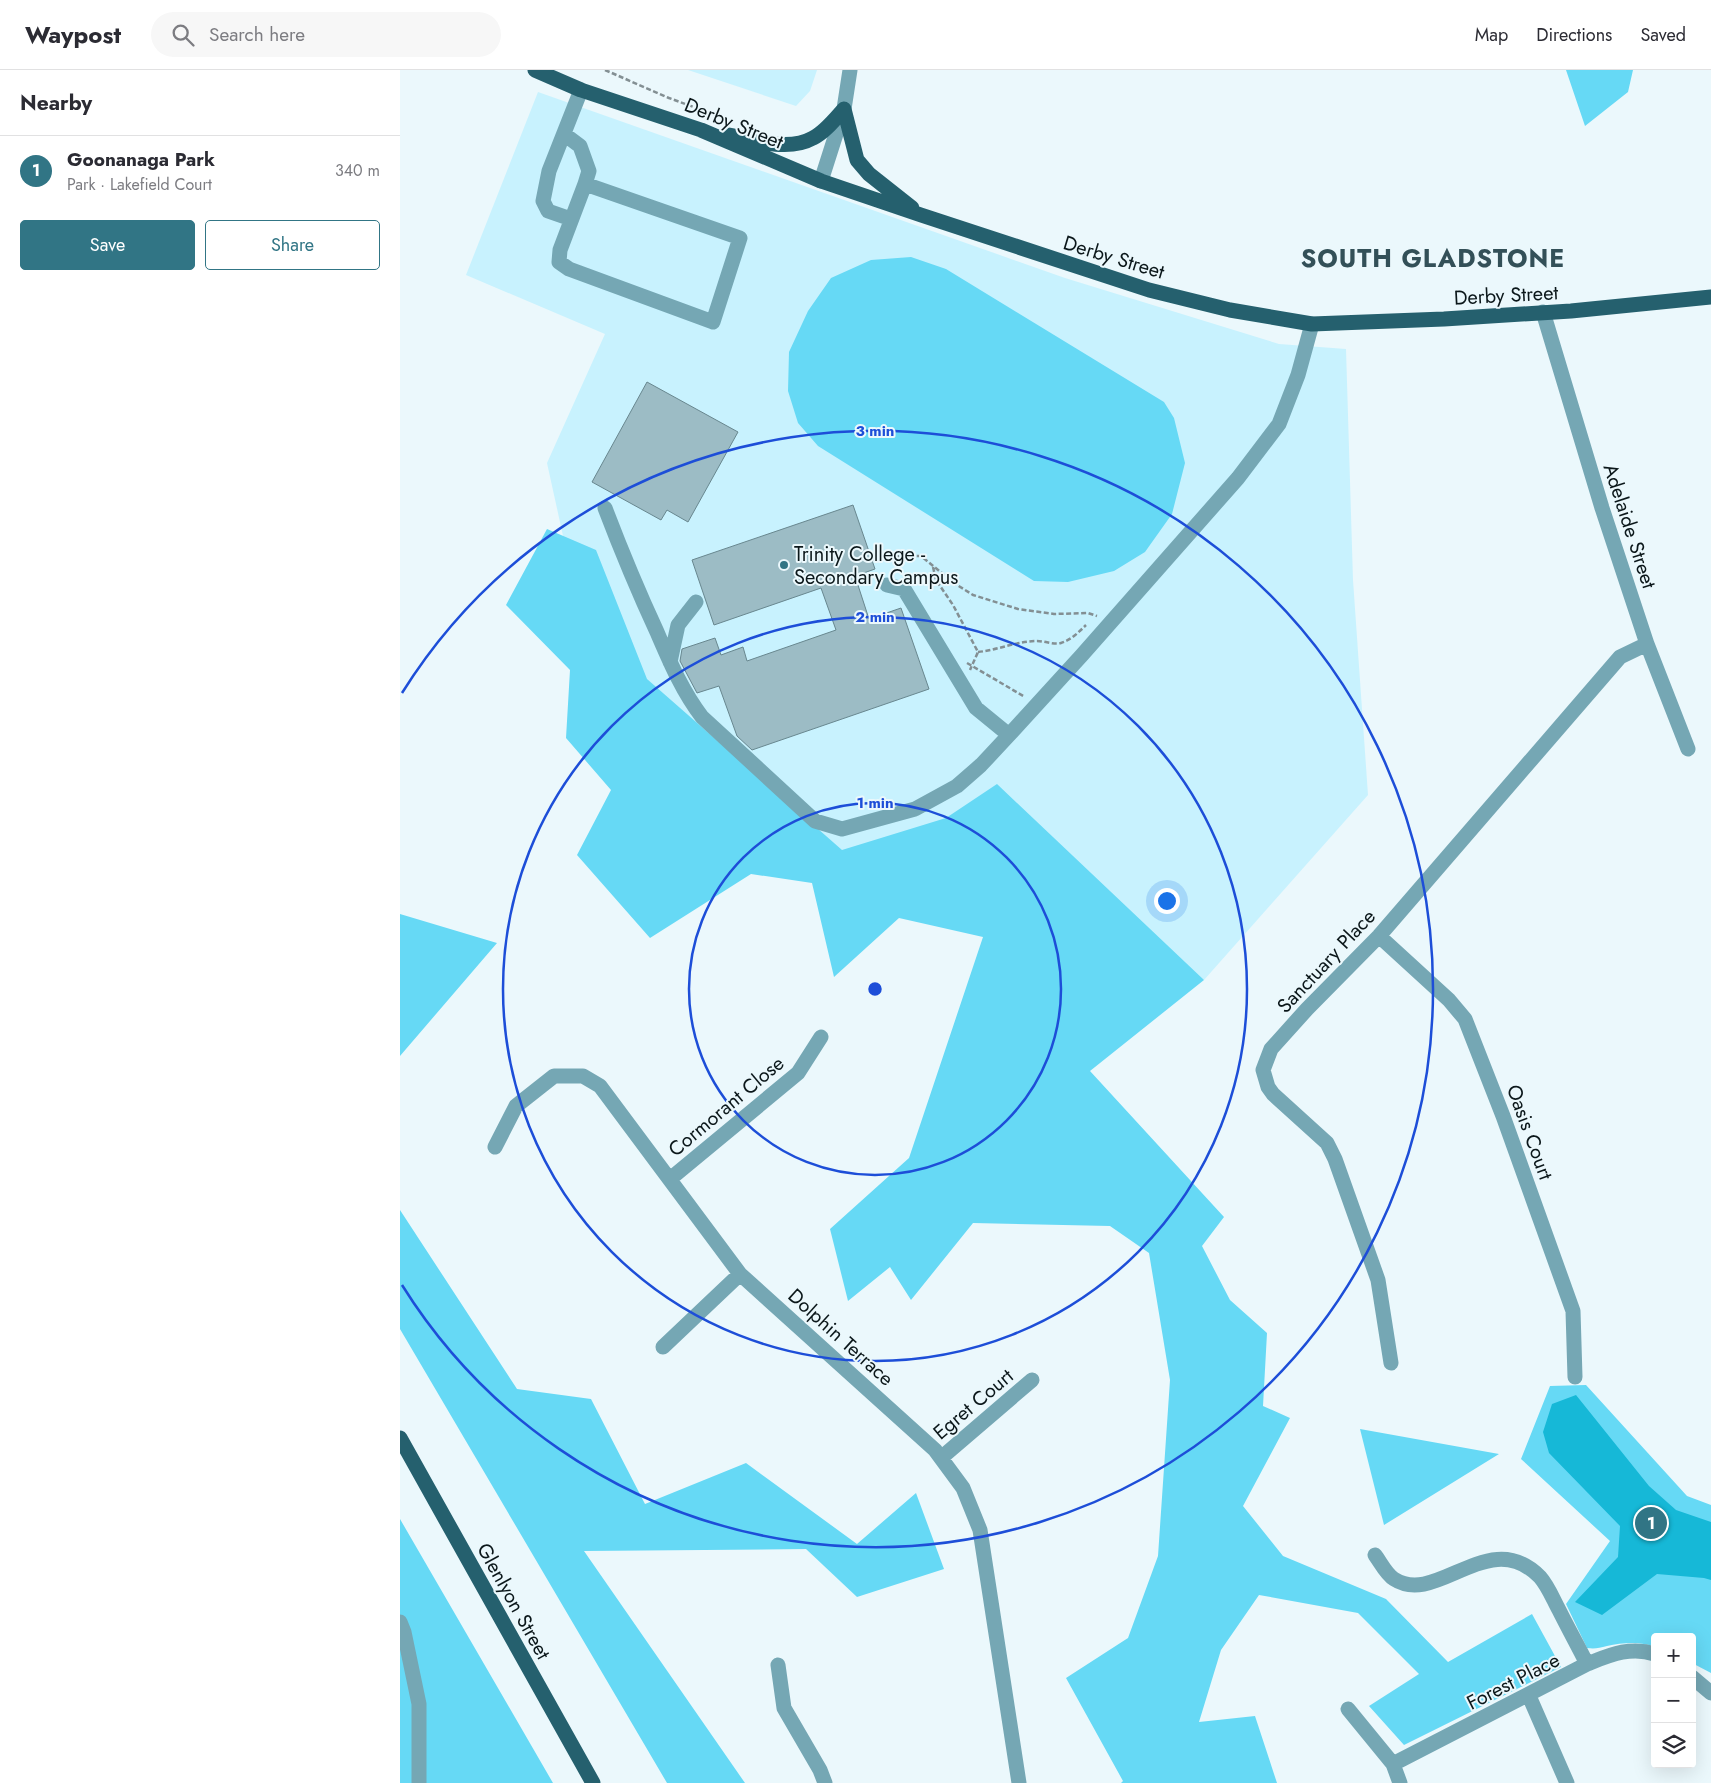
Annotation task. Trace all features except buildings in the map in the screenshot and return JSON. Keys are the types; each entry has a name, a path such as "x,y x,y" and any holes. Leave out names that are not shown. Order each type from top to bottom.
{"main road":[{"name":"Derby Street","path":"535,70 581,90 701,130 821,181 1149,290 1230,310 1312,324 1444,319 1641,305 1711,297"},
{"path":"701,130 771,143 793,145 813,138 844,109 857,160 869,174 921,215"},
{"name":"Glenlyon Street","path":"400,1438 594,1783"}],"street":[{"path":"821,181 844,109 850,70"},
{"path":"570,219 548,210 543,201 549,171 581,90"},
{"path":"564,134 580,146 588,171 585,184 570,219 560,250 559,262 569,269 713,322 740,238 585,184"},
{"name":"Adelaide Street","path":"1543,312 1602,508 1647,644 1688,749"},
{"path":"605,508 627,566 670,662 690,701 702,717 814,821 842,829 915,809 957,786 981,765 1037,705 1238,478 1279,424 1298,375 1312,324"},
{"path":"887,586 904,589 976,708 1009,735"},
{"path":"670,662 678,625 696,602"},
{"name":"Sanctuary Place","path":"1390,1364 1378,1280 1335,1159 1327,1143 1273,1094 1268,1087 1263,1070 1271,1049 1378,936 1620,656 1647,644"},
{"name":"Oasis Court","path":"1378,936 1449,1000 1465,1019 1503,1116 1570,1302 1574,1325 1575,1377"},
{"name":"Cormorant Close","path":"670,1179 798,1073 821,1037"},
{"name":"Dolphin Terrace","path":"495,1147 516,1106 554,1076 583,1076 600,1086 740,1274 935,1450 963,1488 980,1530 1019,1783"},
{"path":"663,1347 740,1274"},
{"name":"Egret Court","path":"941,1458 1032,1380"},
{"path":"1375,1555 1392,1578 1406,1585 1418,1586 1486,1561 1499,1559 1508,1560 1530,1570 1540,1578 1548,1590 1587,1664"},
{"path":"400,1622 404,1632 419,1704 420,1783"},
{"name":"Forest Place","path":"1394,1764 1529,1696 1587,1664 1615,1653 1629,1650 1651,1653"},
{"path":"778,1664 784,1708 820,1770 825,1783"},
{"path":"1693,1678 1711,1693"},
{"path":"1529,1696 1567,1783"},
{"path":"1348,1709 1394,1764 1400,1783"}],"path":[{"path":"605,70 669,98 731,121"},
{"path":"872,560 901,556 921,556 933,567 973,595 1018,609 1054,614 1088,613 1112,620"},
{"path":"933,567 936,580 953,605 978,652"},
{"path":"978,652 1025,642 1038,641 1059,644 1070,639 1096,616"},
{"path":"969,673 978,652"},
{"path":"966,662 1037,705"}],"shaded area":[{"path":"688,70 817,70 810,91 796,106"},
{"path":"1566,70 1633,70 1628,92 1585,126"},
{"path":"538,92 1065,278 1279,344 1346,349 1353,580 1368,795 1204,980 823,860 587,645 547,463 605,334 466,275"},
{"path":"911,257 946,269 1164,402 1174,418 1185,463 1172,514 1145,552 1114,571 1068,582 1034,581 818,446 798,423 788,391 789,352 808,311 831,278 871,260"},
{"path":"547,529 596,550 647,679 842,850 946,818 997,784 1204,980 1090,1071 1224,1217 1202,1246 1230,1300 1267,1333 1263,1406 1290,1418 1243,1506 1283,1556 1386,1599 1448,1662 1532,1614 1561,1667 1404,1745 1369,1706 1419,1674 1358,1613 1259,1595 1221,1650 1199,1722 1255,1716 1277,1783 1121,1783 1123,1781 1066,1678 1128,1638 1158,1556 1170,1380 1149,1253 1110,1226 973,1223 911,1300 890,1267 848,1301 830,1229 909,1158 983,937 899,918 834,977 812,883 751,874 650,938 577,855 611,790 566,738 570,670 506,605"},
{"path":"400,914 497,943 400,1056"},
{"path":"400,1210 517,1389 591,1399 645,1504 746,1463 857,1544 916,1493 944,1569 857,1597 806,1549 584,1551 745,1783 667,1783 400,1329"},
{"path":"1586,1385 1687,1496 1711,1505 1711,1673 1696,1665 1696,1633 1651,1633 1651,1646 1631,1643 1587,1648 1566,1604 1610,1541 1521,1459 1550,1386"},
{"path":"1576,1395 1649,1486 1676,1510 1711,1522 1711,1580 1657,1574 1602,1615 1575,1602 1618,1557 1620,1526 1549,1453 1543,1432 1552,1404"},
{"path":"1360,1429 1499,1454 1384,1525"},
{"path":"400,1519 553,1783 400,1783"}],"place":[{"name":"Trinity College - Secondary Campus","path":"784,565"},
{"name":"Goonanaga Park","path":"1651,1523"}],"district":[{"name":"SOUTH GLADSTONE","path":"1433,258"}]}
